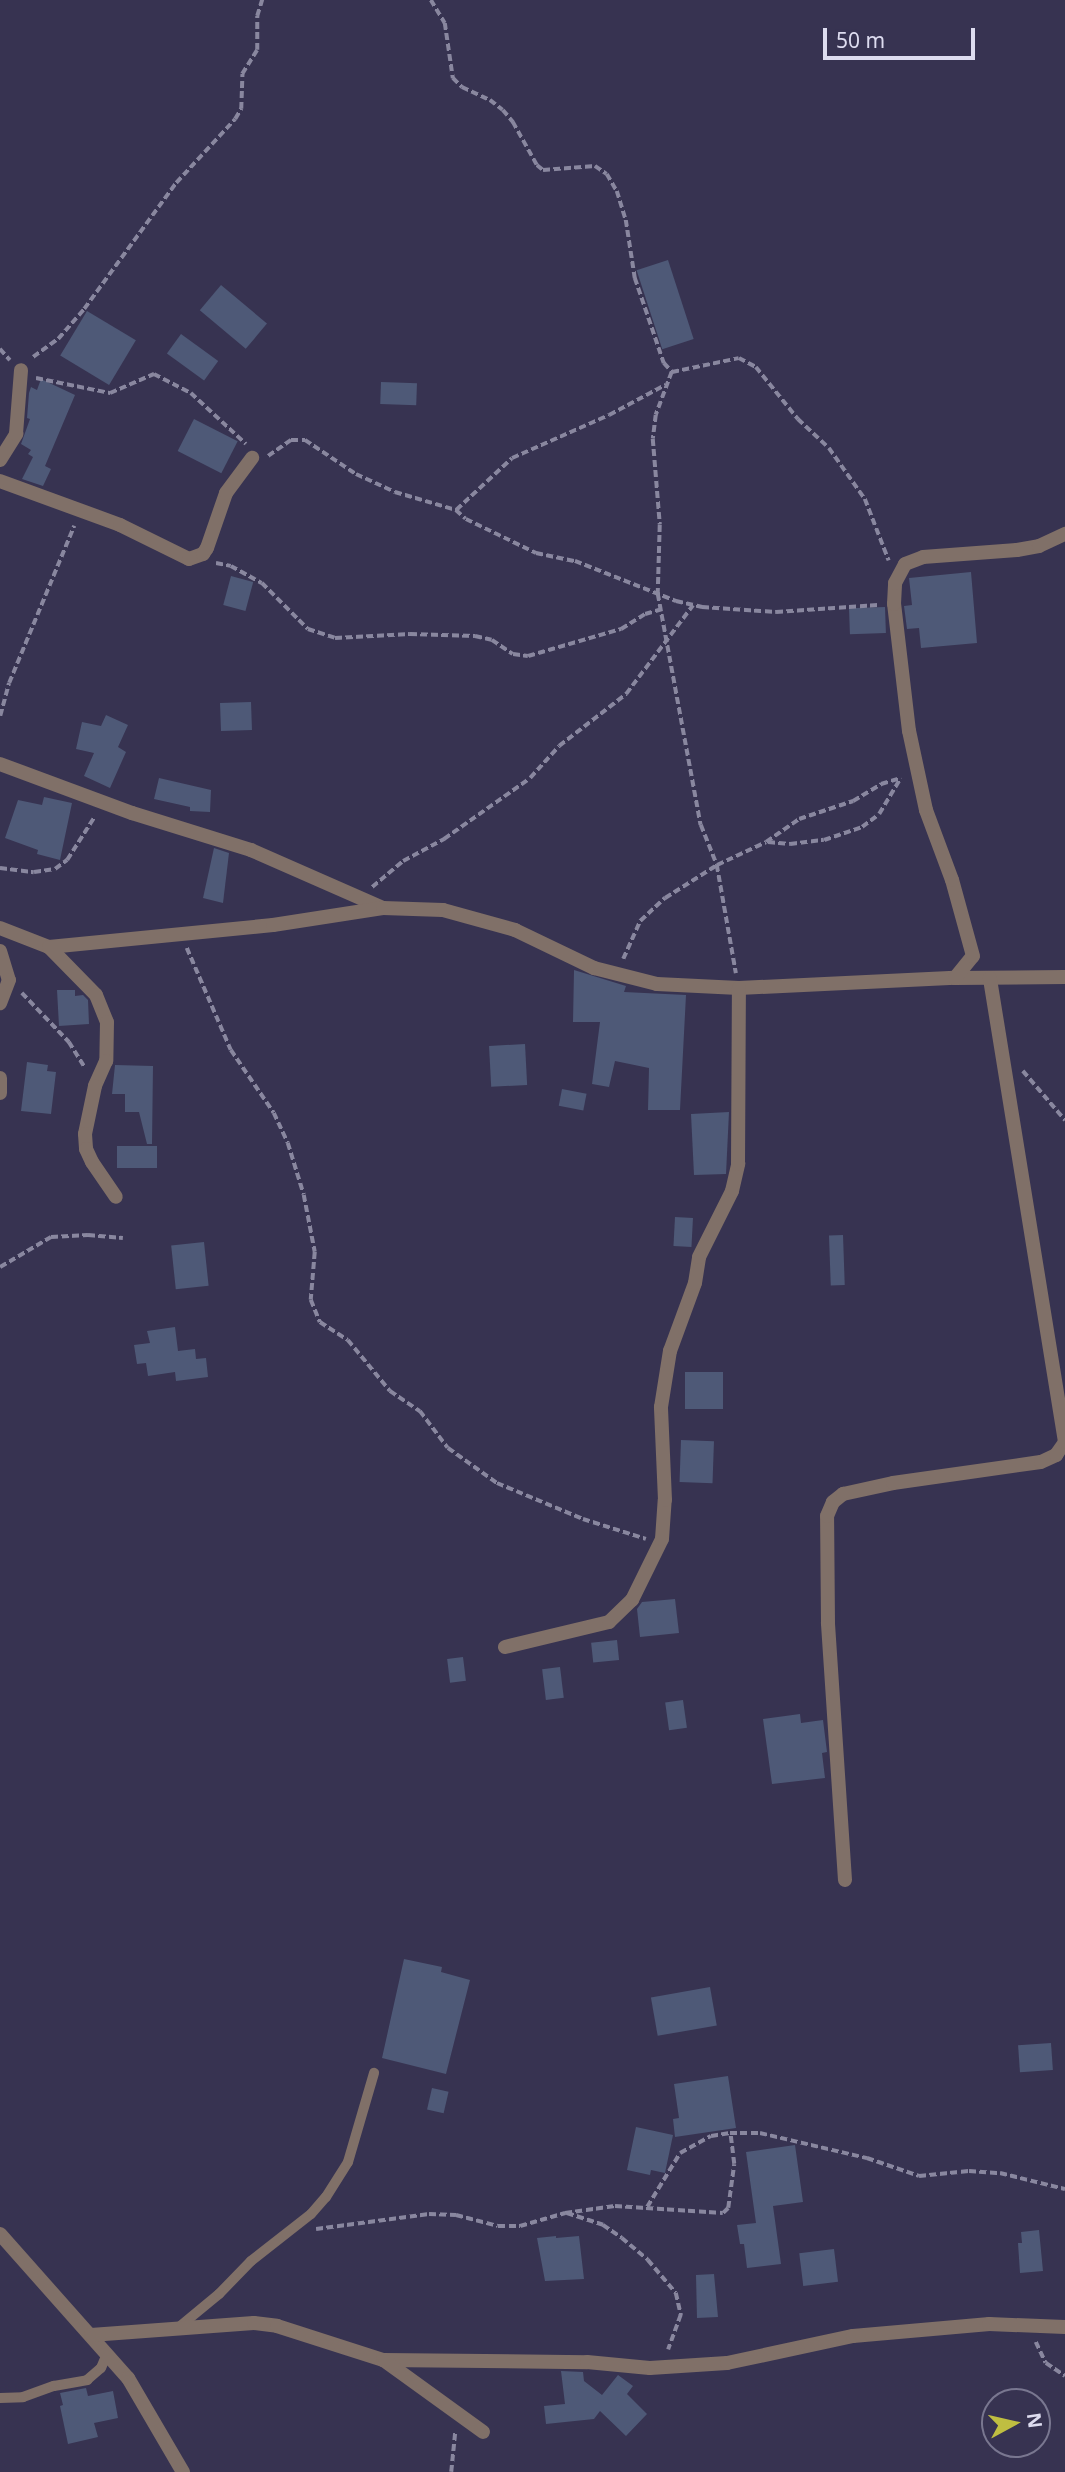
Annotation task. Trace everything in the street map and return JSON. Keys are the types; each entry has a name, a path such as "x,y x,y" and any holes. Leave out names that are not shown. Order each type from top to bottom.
{"street":[{"path":"0,460 16,434 19,368"},
{"path":"0,481 120,525 143,539 189,559 197,558 207,548 226,493 252,458"},
{"path":"955,978 973,956 952,880 926,810 916,761 894,604 895,583 905,564 923,557 1017,550 1039,546 1065,534"},
{"path":"0,764 203,837 251,850 383,908"},
{"path":"49,947 273,925 383,908 443,910 503,927 611,974 657,984 739,988 955,978 1065,977"},
{"path":"0,928 49,947 82,978 103,1006 109,1040 106,1061 95,1086 85,1134 86,1149 116,1197"},
{"path":"0,951 9,980 0,1003"},
{"path":"845,1880 828,1623 827,1516 833,1502 844,1494 892,1483 1041,1462 1056,1455 1065,1442 990,978"},
{"path":"505,1647 609,1622 632,1600 662,1539 666,1500 661,1449 661,1406 670,1352 695,1283 699,1257 732,1191 738,1164 739,988"},
{"path":"0,1078 0,1093"},
{"path":"0,2234 128,2378 183,2472"},
{"path":"91,2334 254,2323 277,2326 383,2360 587,2362 660,2367 727,2362 853,2336 989,2324 1065,2327"},
{"path":"383,2360 483,2432"}],"lane":[{"path":"179,2327 326,2197 348,2162 374,2073"},
{"path":"0,2398 23,2397 54,2386 87,2380 101,2368 107,2354"}],"path":[{"path":"19,368 58,339 139,238 176,183 235,119 241,109 242,74 257,50 257,16 262,0"},
{"path":"431,0 445,23 453,78 462,87 490,100 503,110 513,122 537,166 543,170 596,166 607,174 617,191 626,220 635,278 664,363 672,372"},
{"path":"0,349 19,368 33,377 110,393 157,375 191,393 243,439 252,458 265,458 291,440 305,440 356,474 395,492 456,510 476,525 536,553 575,561 692,605 714,610 776,612 894,604"},
{"path":"672,372 739,358 756,367 798,419 829,449 865,499 895,583"},
{"path":"672,372 656,415 653,439 660,524 658,594 701,825 717,865 739,988"},
{"path":"456,510 512,458 609,415 667,384"},
{"path":"0,716 9,683 80,511"},
{"path":"197,558 231,566 262,583 308,629 335,638 475,636 492,640 513,654 528,656 621,629 645,614 662,609"},
{"path":"362,899 403,861 444,839 530,778 585,724 626,694 692,605"},
{"path":"766,842 790,844 824,840 862,827 879,814 900,779 916,761"},
{"path":"611,974 626,954 640,922 665,898 717,865 766,842 799,819 853,801 881,785 900,779"},
{"path":"0,868 34,872 55,869 67,860 103,802"},
{"path":"183,934 196,973 231,1050 274,1113 288,1143 304,1195 315,1252 311,1300 320,1322 348,1340 390,1391 420,1411 448,1448 496,1483 609,1528 636,1537 662,1539"},
{"path":"9,980 69,1042 95,1086"},
{"path":"1001,1053 1024,1071 1065,1119"},
{"path":"0,1267 51,1237 123,1237"},
{"path":"289,2231 351,2226 429,2214 456,2215 498,2226 520,2226 565,2213 615,2206 723,2213 728,2208 734,2165 730,2133"},
{"path":"647,2207 680,2153 710,2136 730,2133 760,2133 800,2141 867,2158 919,2176 969,2171 1000,2173 1065,2189"},
{"path":"565,2213 603,2225 622,2238 648,2260 677,2293 681,2303 679,2326 660,2367"},
{"path":"1033,2326 1037,2350 1046,2363 1065,2376"},
{"path":"451,2472 456,2414"}],"building":[{"path":"668,260 694,339 662,349 637,270"},
{"path":"221,285 267,324 246,349 200,310"},
{"path":"87,311 136,340 109,385 60,356"},
{"path":"181,334 218,361 204,380 167,353"},
{"path":"41,379 75,395 45,466 51,469 43,486 22,479 33,457 28,454 31,450 21,444 30,419 27,418 29,393 31,387 37,390"},
{"path":"381,382 417,383 416,405 380,404"},
{"path":"194,419 238,441 221,473 178,451"},
{"path":"971,572 977,643 921,648 919,628 907,629 904,606 912,605 909,578"},
{"path":"231,576 253,582 245,611 223,605"},
{"path":"885,607 886,633 850,634 849,608"},
{"path":"251,702 252,730 221,731 220,703"},
{"path":"106,715 128,725 118,747 126,752 110,788 84,776 94,753 76,749 82,722 101,726"},
{"path":"159,778 211,790 210,812 190,811 190,807 154,799"},
{"path":"44,797 72,803 60,860 37,854 38,850 5,838 18,800 42,805"},
{"path":"214,848 229,853 223,903 203,898"},
{"path":"574,970 626,986 624,992 686,995 680,1110 648,1110 649,1068 615,1061 609,1087 592,1084 600,1022 573,1022"},
{"path":"57,990 75,990 75,996 83,995 88,1000 89,1024 59,1026"},
{"path":"525,1044 527,1085 491,1087 489,1046"},
{"path":"27,1062 48,1065 47,1071 56,1072 51,1114 21,1111"},
{"path":"115,1065 153,1066 152,1144 147,1144 139,1112 125,1112 125,1094 112,1094"},
{"path":"562,1089 587,1094 583,1110 559,1106"},
{"path":"729,1112 726,1174 694,1175 691,1114"},
{"path":"117,1146 157,1146 157,1168 117,1168"},
{"path":"675,1217 693,1218 691,1247 673,1246"},
{"path":"829,1235 843,1235 845,1285 831,1285"},
{"path":"204,1242 209,1286 176,1289 171,1245"},
{"path":"175,1327 178,1351 195,1349 196,1359 206,1358 208,1377 176,1381 175,1372 148,1376 146,1363 137,1364 134,1345 150,1343 147,1331"},
{"path":"685,1372 723,1372 723,1409 685,1409"},
{"path":"681,1440 714,1441 713,1483 680,1482"},
{"path":"675,1599 679,1633 640,1637 637,1609 642,1602"},
{"path":"617,1640 619,1660 593,1663 591,1643"},
{"path":"463,1657 466,1681 450,1683 447,1659"},
{"path":"560,1667 564,1698 546,1700 542,1669"},
{"path":"683,1700 687,1728 669,1730 665,1703"},
{"path":"800,1714 801,1723 823,1720 827,1752 822,1753 825,1778 772,1784 763,1719"},
{"path":"404,1959 442,1967 441,1972 470,1980 446,2074 382,2058"},
{"path":"710,1987 717,2025 658,2036 651,1997"},
{"path":"1051,2043 1053,2070 1020,2072 1018,2045"},
{"path":"728,2076 736,2128 675,2137 673,2119 679,2118 674,2084"},
{"path":"432,2088 449,2092 444,2113 427,2109"},
{"path":"636,2127 673,2135 665,2173 651,2170 650,2175 627,2170"},
{"path":"795,2145 803,2202 773,2206 781,2264 747,2268 744,2244 740,2244 737,2225 756,2223 746,2152"},
{"path":"1039,2230 1043,2271 1020,2273 1018,2243 1022,2243 1021,2232"},
{"path":"579,2236 584,2279 545,2281 537,2238"},
{"path":"834,2249 838,2282 803,2286 799,2253"},
{"path":"714,2274 718,2317 697,2318 696,2275"},
{"path":"561,2371 583,2372 584,2381 602,2395 618,2375 633,2386 627,2394 647,2414 626,2436 600,2411 594,2419 546,2424 544,2406 565,2404"},
{"path":"86,2388 88,2396 113,2391 118,2418 94,2423 98,2437 68,2444 60,2393"}]}
